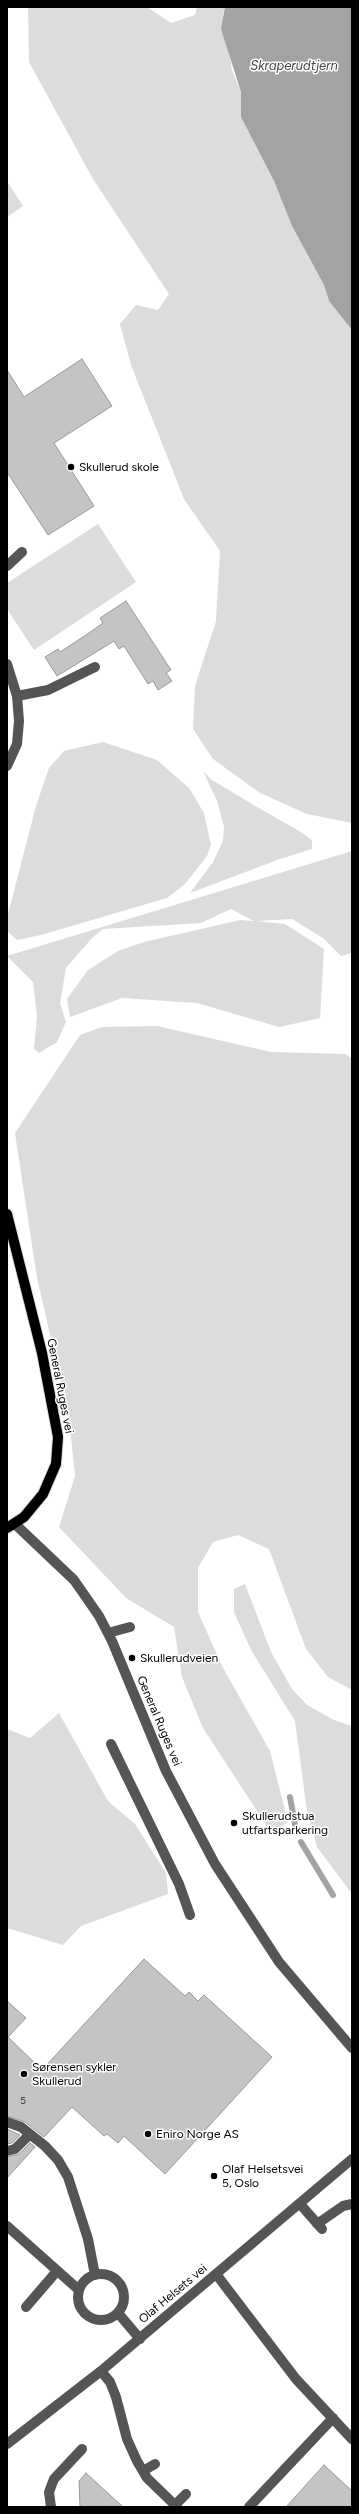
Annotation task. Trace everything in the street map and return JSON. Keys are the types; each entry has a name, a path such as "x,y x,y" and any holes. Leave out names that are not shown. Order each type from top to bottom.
{"main road":[{"name":"General Ruges vei","path":"7,1214 42,1353 58,1437 56,1464 43,1494 34,1506 11,1526"}],"street":[{"path":"7,566 22,552"},
{"path":"7,664 17,696 19,721 17,744 7,766"},
{"path":"17,696 48,690 95,666"},
{"name":"General Ruges vei","path":"11,1526 74,1580 108,1633 166,1771 215,1864 279,1962 352,2048"},
{"path":"108,1633 130,1627"},
{"path":"110,1744 179,1884 190,1915"},
{"path":"7,2122 12,2122 30,2134 58,2160 68,2177 88,2239 95,2275"},
{"path":"7,2151 15,2149 30,2134"},
{"name":"Olaf Helsets vei","path":"8,2442 101,2372 352,2159"},
{"path":"300,2204 320,2226 343,2206 352,2204"},
{"path":"7,2226 79,2290"},
{"path":"26,2307 57,2271"},
{"path":"216,2274 296,2379 352,2439"},
{"path":"95,2275 108,2275 119,2282 124,2294 124,2301 118,2313 105,2320 90,2318 80,2306 79,2290 82,2283 95,2275"},
{"path":"118,2313 140,2339"},
{"path":"101,2372 110,2382 127,2438 143,2471 176,2506 186,2494"},
{"path":"249,2507 333,2418"},
{"path":"51,2507 49,2492 54,2479 82,2448"},
{"path":"143,2471 155,2464"}],"shaded area":[{"path":"28,7 147,7 171,23 195,15 197,7 225,7 223,15 232,70 241,92 241,117 274,181 292,226 324,285 329,301 352,330 352,823 307,814 260,793 213,759 193,729 195,686 216,621 220,551 184,499 131,365 120,324 136,305 158,310 169,294 93,179 29,62"},
{"path":"7,181 23,206 7,217"},
{"path":"98,524 136,582 34,650 7,609 7,583"},
{"path":"103,742 157,760 189,788 204,813 211,845 207,856 185,884 167,898 41,935 17,940 7,931 7,918 36,806 49,768 64,751"},
{"path":"203,771 212,780 301,832 312,840 312,849 280,859 190,893 213,862 223,841 224,827 217,801"},
{"path":"352,851 352,953 341,956 323,938 292,919 256,921 285,924 324,949 320,1018 279,1027 197,1003 122,998 70,1017 67,999 88,970 118,951 144,942 240,920 254,921 231,909 201,923 103,929 92,938 66,968 60,1003 66,1022 57,1042 39,1053 34,1049 37,1017 33,982 7,956"},
{"path":"157,1026 271,1052 346,1054 352,1059 352,1690 328,1677 306,1649 269,1549 238,1535 213,1542 198,1568 198,1612 222,1666 270,1751 288,1822 272,1834 203,1728 182,1677 174,1627 126,1598 59,1527 75,1476 69,1417 37,1278 15,1133 80,1035 102,1027"},
{"path":"245,1584 271,1652 292,1689 307,1705 334,1720 352,1726 352,1894 317,1847 307,1811 295,1721 251,1650 234,1612 234,1589"},
{"path":"59,1713 108,1801 135,1824 166,1873 168,1894 81,1926 63,1945 7,1928 7,1729 30,1738"}],"water":[{"name":"Skraperudtjern","path":"225,7 352,7 352,330 329,301 324,285 292,226 274,181 241,117 241,92 221,29"}],"building":[{"path":"82,359 112,406 54,443 94,506 48,535 7,472 7,370 24,397"},
{"path":"126,601 171,670 166,673 172,681 158,690 153,681 148,684 124,646 119,649 114,641 57,676 45,657 58,649 60,652 83,637 103,623 100,618"},
{"path":"144,1959 185,1996 189,1992 198,2001 204,1995 272,2057 165,2174 124,2136 118,2143 107,2134 104,2136 72,2107 44,2137 25,2122 7,2116 7,2001 26,2018 8,2037 42,2070"},
{"path":"7,2129 20,2135 12,2143 7,2144"},
{"path":"30,2143 35,2147 7,2178 7,2157 19,2154"},
{"path":"324,2465 352,2491 352,2507 286,2507"},
{"path":"86,2473 123,2507 80,2507 79,2481"}],"waterway":[{"path":"290,1797 295,1825"},
{"path":"301,1842 333,1895"}],"place":[{"name":"Skullerud skole","path":"71,467"},
{"name":"Skullerudveien","path":"132,1658"},
{"name":"Skullerudstua utfartsparkering","path":"234,1823"},
{"name":"Sørensen sykler Skullerud","path":"24,2074"},
{"name":"Eniro Norge AS","path":"148,2134"},
{"name":"Olaf Helsetsvei 5, Oslo","path":"214,2176"}]}
